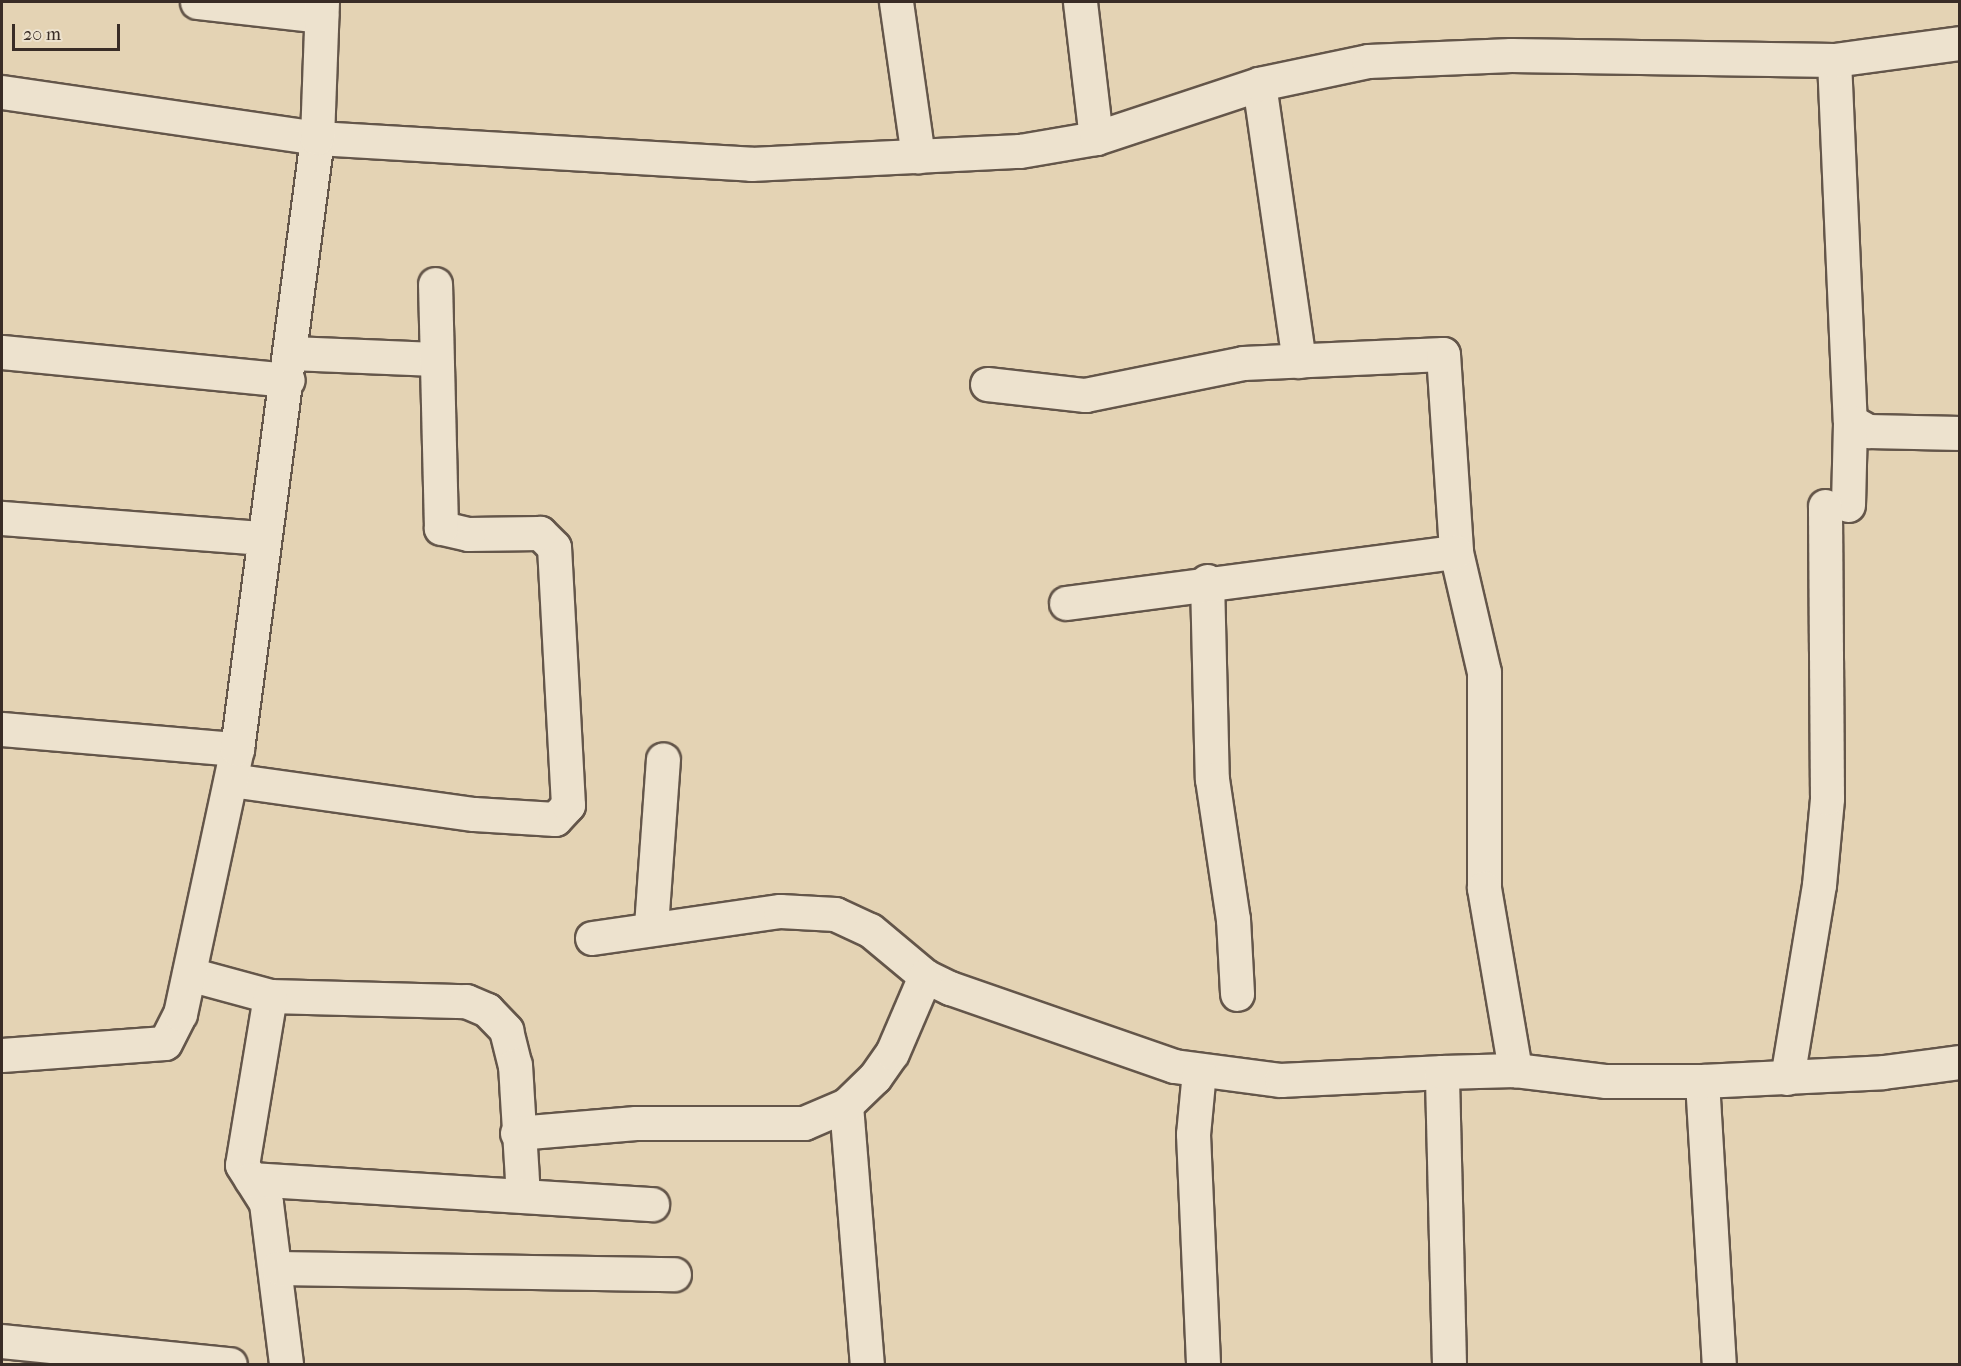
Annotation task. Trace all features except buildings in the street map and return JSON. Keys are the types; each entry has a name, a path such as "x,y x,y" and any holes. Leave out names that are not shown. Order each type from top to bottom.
{"street":[{"path":"2,1055 165,1043 180,1014 234,764 263,538 289,367 317,138 322,9 197,2"},
{"path":"896,2 918,156"},
{"path":"1080,2 1096,138"},
{"path":"2,93 317,138 751,164 1020,151 1096,138 1259,84 1368,61 1511,55 1834,60 1959,43"},
{"path":"1787,1078 1819,885 1827,798 1836,505 1850,421 1834,60"},
{"path":"1259,84 1299,361"},
{"path":"2,729 234,764 474,814 555,819 563,814 569,795 554,547 540,533 468,534 441,528 435,359 435,284"},
{"path":"2,352 289,367 435,359"},
{"path":"987,384 1085,395 1243,363 1443,354 1456,552 1484,672 1484,888 1515,1070"},
{"path":"1850,421 1868,431 1959,433"},
{"path":"2,518 263,538"},
{"path":"1066,603 1207,581 1456,552"},
{"path":"1207,581 1212,779 1233,919 1237,994"},
{"path":"651,926 663,759"},
{"path":"592,938 651,926 780,911 835,914 870,930 925,976 1199,1071 1281,1080 1515,1070 1606,1081 1702,1081 1787,1078 1959,1062"},
{"path":"189,974 270,996 466,1001 487,1010 506,1030 515,1065 517,1133 523,1196"},
{"path":"517,1133 636,1123 804,1123 846,1105 892,1053 925,976"},
{"path":"270,996 242,1160 267,1203 278,1268 286,1365"},
{"path":"1199,1071 1193,1134 1203,1365"},
{"path":"1442,1072 1449,1365"},
{"path":"1702,1081 1719,1365"},
{"path":"846,1105 867,1365"},
{"path":"251,1179 652,1204"},
{"path":"278,1268 674,1274"},
{"path":"2,1341 230,1365"}]}
